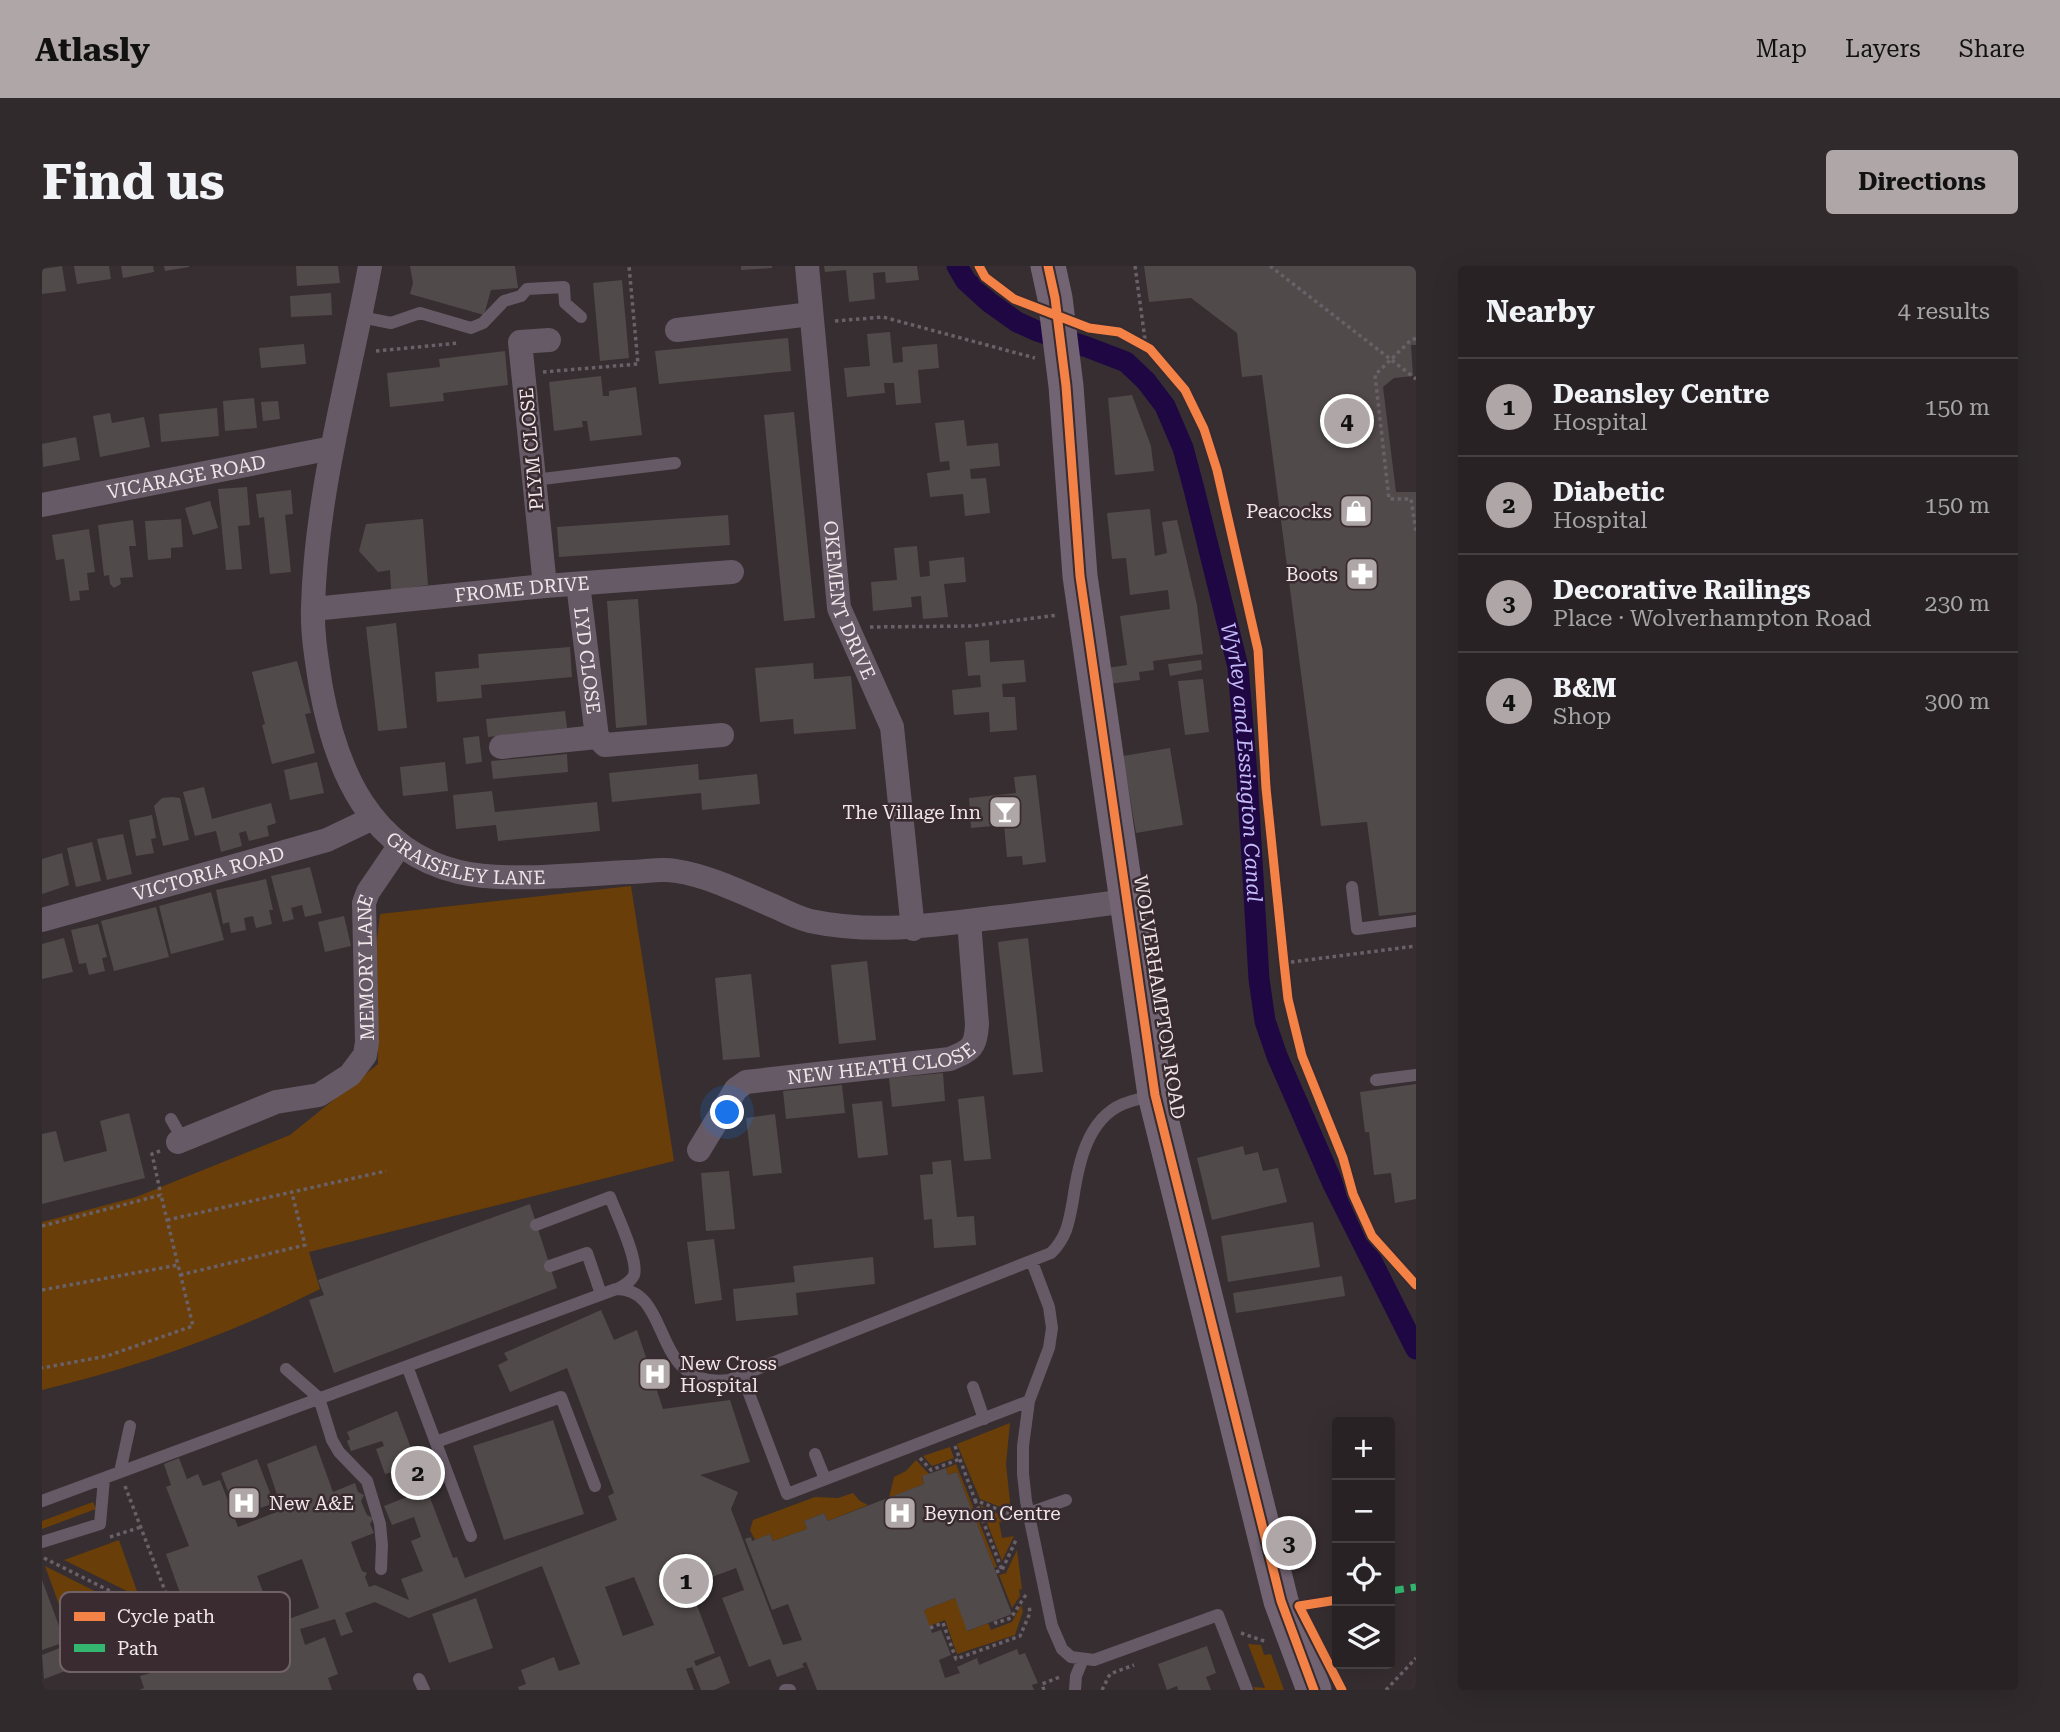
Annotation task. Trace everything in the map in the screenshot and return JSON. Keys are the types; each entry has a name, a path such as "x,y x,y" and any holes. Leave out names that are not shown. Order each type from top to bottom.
{"street":[{"name":"GRAISELEY LANE","path":"370,266 332,448 320,531 313,609 317,662 335,743 352,788 373,818 401,845 421,858 460,872 499,876 675,870 727,887 805,920 851,928 913,929 1127,901"},
{"name":"OKEMENT DRIVE","path":"807,266 839,608 892,727 913,929"},
{"name":"WOLVERHAMPTON ROAD","path":"1052,282 1063,362 1084,612 1155,1095 1281,1601 1314,1690"},
{"path":"677,330 812,318"},
{"name":"PLYM CLOSE","path":"545,586 520,342 549,340"},
{"name":"VICARAGE ROAD","path":"42,505 332,448"},
{"name":"FROME DRIVE","path":"313,609 545,586 732,572"},
{"name":"LYD CLOSE","path":"578,584 597,737 605,745 722,736"},
{"name":"LYD CLOSE","path":"501,747 597,737"},
{"name":"VICTORIA ROAD","path":"42,919 327,840 373,818"},
{"name":"MEMORY LANE","path":"177,1134 276,1102 319,1095 350,1075 365,1055 368,1042 364,903 368,892 401,845"},
{"name":"NEW HEATH CLOSE","path":"699,1150 736,1089 746,1082 950,1059 968,1051 976,1040 969,921"}],"lane":[{"path":"361,317 391,323 420,313 471,327 483,323 504,301 521,296 527,289 564,287 565,303 581,317"},
{"path":"534,480 675,463"},
{"path":"1352,887 1357,929 1416,921"},
{"path":"1376,1080 1416,1075"},
{"path":"616,1289 629,1289 648,1303 672,1353 687,1371 717,1381 742,1375 1032,1262 1056,1248 1069,1227 1079,1169 1086,1145 1095,1128 1107,1114 1122,1104 1155,1095"},
{"path":"42,1501 616,1289 628,1283 635,1273 633,1260 610,1198 536,1225"},
{"path":"550,1266 587,1253 601,1294"},
{"path":"1032,1262 1049,1307 1052,1328 1049,1348 1029,1401 1023,1446 1022,1515 1052,1626 1062,1649 1071,1657 1094,1660 1218,1615 1247,1690"},
{"path":"407,1366 471,1536"},
{"path":"286,1369 320,1398 332,1440 339,1452 367,1481 374,1499 382,1545 381,1569"},
{"path":"742,1375 787,1494 1029,1401"},
{"path":"972,1387 984,1419"},
{"path":"436,1442 561,1397 594,1486"},
{"path":"120,1472 130,1426"},
{"path":"815,1454 825,1479"},
{"path":"42,1542 100,1524 104,1479"},
{"path":"1022,1515 1066,1500"},
{"path":"1075,1690 1076,1676 1083,1658"}],"path":[{"path":"524,373 566,372 638,364 629,266"},
{"path":"1135,266 1144,346"},
{"path":"1270,266 1416,379"},
{"path":"812,318 883,317 1063,362"},
{"path":"1416,339 1412,339 1376,375 1390,499 1411,499 1416,532"},
{"path":"355,345 370,351 471,342"},
{"path":"846,626 972,626 1084,612"},
{"path":"1284,963 1416,946"},
{"path":"1283,950 1286,975"},
{"path":"42,1368 107,1356 163,1339 193,1326 152,1154 177,1134"},
{"path":"167,1220 386,1171"},
{"path":"180,1275 306,1245 292,1193"},
{"path":"42,1226 161,1195"},
{"path":"42,1290 178,1265"},
{"path":"950,1432 1002,1570"},
{"path":"909,1447 931,1470 960,1459"},
{"path":"120,1472 165,1592"},
{"path":"975,1500 1022,1515"},
{"path":"996,1572 1002,1570 1019,1533 1022,1545"},
{"path":"42,1557 112,1592"},
{"path":"930,1628 943,1623 956,1660 1020,1636 1030,1613 1027,1592 1011,1618 996,1623 995,1620"},
{"path":"1225,1634 1243,1633 1264,1642 1294,1637"},
{"path":"1386,1690 1416,1658"},
{"path":"1102,1690 1110,1674 1144,1661"},
{"path":"1044,1690 1042,1684 1062,1676 1076,1676"}],"shaded area":[{"path":"631,886 674,1161 309,1252 320,1289 253,1321 184,1348 42,1390 42,1222 136,1197 290,1135 378,1064 377,939 380,914"},
{"path":"1010,1423 1006,1464 1011,1511 980,1499 957,1444"},
{"path":"950,1447 954,1458 932,1466 923,1456"},
{"path":"916,1460 929,1474 922,1477 924,1484 889,1498 894,1477 906,1471"},
{"path":"956,1464 997,1567 994,1568 957,1472 948,1475 946,1468"},
{"path":"853,1493 868,1505 828,1521 824,1513 804,1521 807,1529 773,1541 770,1534 755,1540 750,1530 753,1520 815,1497 838,1498"},
{"path":"93,1502 96,1509 42,1529 42,1521"},
{"path":"980,1505 1011,1520 999,1522 1002,1538 1014,1536 1002,1561"},
{"path":"119,1540 137,1592 129,1592 64,1560"},
{"path":"1017,1550 1022,1589 1019,1590 1020,1596 1012,1608 999,1575 1006,1573"},
{"path":"45,1566 96,1592 60,1592 60,1607"},
{"path":"955,1598 968,1631 988,1623 991,1630 1012,1622 1021,1605 1023,1611 1015,1635 957,1654 945,1620 929,1626 924,1610"},
{"path":"1248,1644 1261,1645 1264,1655 1271,1654 1284,1690 1255,1690 1253,1687 1265,1688"}],"building":[{"path":"62,266 66,291 42,294 42,269"},
{"path":"74,266 109,266 111,279 77,284"},
{"path":"121,266 153,266 154,272 123,278"},
{"path":"164,266 189,266 189,267 165,271"},
{"path":"296,266 338,266 340,283 297,286"},
{"path":"410,266 515,266 518,288 491,290 484,315 410,294 413,283"},
{"path":"741,266 772,266 772,268 741,270"},
{"path":"824,266 917,266 919,280 886,283 885,272 873,273 875,299 849,302 846,270 825,272"},
{"path":"1144,266 1416,266 1416,345 1411,345 1413,376 1394,378 1383,387 1396,492 1416,492 1416,912 1379,916 1367,822 1321,826 1262,375 1242,377 1237,333 1191,298 1149,302"},
{"path":"622,280 629,358 600,361 593,283"},
{"path":"331,293 332,315 291,317 290,296"},
{"path":"890,332 893,363 903,362 902,347 937,344 939,368 918,370 921,403 896,405 894,383 884,383 885,393 847,397 844,368 870,366 867,334"},
{"path":"788,338 791,371 659,384 655,351"},
{"path":"304,344 306,364 261,368 259,348"},
{"path":"505,351 508,385 443,393 444,401 390,407 387,373 440,367 439,359"},
{"path":"601,376 603,396 609,396 609,391 636,387 642,435 590,441 587,421 582,421 583,427 554,431 549,382"},
{"path":"1132,395 1151,446 1154,471 1115,475 1108,398"},
{"path":"254,398 257,428 225,431 223,401"},
{"path":"278,401 280,419 263,421 261,402"},
{"path":"217,408 219,436 161,442 159,414"},
{"path":"794,412 815,618 784,621 764,415"},
{"path":"110,413 112,423 144,417 150,447 100,457 93,416"},
{"path":"964,420 967,446 998,443 1000,466 970,469 971,479 986,478 990,513 965,516 963,494 930,497 927,473 950,470 949,461 940,462 935,423"},
{"path":"76,437 80,460 43,467 42,444"},
{"path":"247,487 250,525 238,526 242,569 226,570 218,489"},
{"path":"291,490 293,514 285,515 291,572 270,574 264,517 259,518 256,494"},
{"path":"210,501 218,528 193,535 185,508"},
{"path":"1150,509 1155,556 1167,553 1162,522 1177,520 1197,605 1203,654 1153,661 1154,670 1139,672 1140,680 1109,684 1107,668 1127,665 1120,616 1170,609 1168,590 1130,595 1126,558 1112,559 1107,513"},
{"path":"728,515 730,545 559,557 557,527"},
{"path":"181,519 183,547 171,548 171,558 148,560 145,521"},
{"path":"423,519 428,585 391,590 390,570 378,572 359,551 366,524"},
{"path":"133,520 136,546 129,546 133,577 120,578 121,584 114,588 110,584 109,575 104,576 98,525"},
{"path":"89,529 95,572 87,573 89,590 79,591 80,600 70,601 64,559 56,560 52,535"},
{"path":"917,546 920,577 930,576 929,561 964,557 966,582 944,584 948,617 923,619 921,596 911,597 912,607 873,611 871,582 897,580 894,548"},
{"path":"638,599 647,725 616,728 607,601"},
{"path":"396,623 407,728 378,731 366,627"},
{"path":"989,640 990,662 1024,660 1026,682 1002,684 1003,697 1015,697 1017,730 990,732 989,712 954,715 952,690 981,687 980,675 968,676 965,642"},
{"path":"570,647 572,677 481,685 482,698 437,702 435,672 479,668 478,654"},
{"path":"1201,660 1202,670 1170,676 1168,664"},
{"path":"297,661 311,713 305,714 315,753 272,764 252,672"},
{"path":"813,663 814,679 851,676 856,729 794,734 793,719 760,722 755,668"},
{"path":"1203,679 1209,732 1185,735 1178,681"},
{"path":"565,711 567,728 488,737 486,719"},
{"path":"479,736 482,762 466,764 463,738"},
{"path":"1170,748 1183,825 1136,833 1123,756"},
{"path":"567,754 568,772 493,779 491,761"},
{"path":"317,762 324,793 290,800 284,770"},
{"path":"445,762 448,791 403,796 400,767"},
{"path":"698,764 699,780 757,774 760,804 702,810 701,793 612,802 609,773"},
{"name":"The Village Inn","path":"1036,775 1046,862 1023,865 1022,856 1007,857 1004,825 971,828 969,798 1016,793 1014,777"},
{"path":"204,787 212,819 271,803 276,823 267,826 269,836 249,841 246,831 239,833 242,846 221,852 216,831 195,836 183,792"},
{"path":"492,791 495,812 597,802 600,831 498,841 496,825 456,829 453,795"},
{"path":"162,798 180,798 189,840 163,846 154,806"},
{"path":"152,815 156,838 151,839 154,853 136,856 129,820"},
{"path":"123,834 132,874 107,880 97,839"},
{"path":"92,842 101,881 76,887 67,848"},
{"path":"62,853 69,885 42,894 42,859"},
{"path":"310,867 322,913 305,917 302,905 291,908 294,919 283,922 271,876"},
{"path":"266,879 273,910 269,910 272,924 256,928 253,916 244,918 246,930 231,933 229,922 223,924 216,890"},
{"path":"211,892 224,940 171,954 159,906"},
{"path":"156,907 169,957 114,971 101,921"},
{"path":"344,916 351,946 325,952 318,922"},
{"path":"98,924 107,957 102,958 105,971 89,975 86,963 79,964 71,930"},
{"path":"64,938 73,972 42,979 42,944"},
{"path":"1028,938 1043,1072 1013,1075 998,942"},
{"path":"867,961 876,1040 839,1044 831,965"},
{"path":"751,974 760,1057 723,1060 715,978"},
{"path":"943,1073 945,1101 892,1107 889,1078"},
{"path":"1416,1084 1416,1199 1395,1203 1391,1173 1374,1175 1369,1132 1365,1132 1360,1092"},
{"path":"842,1085 845,1113 786,1119 783,1091"},
{"path":"984,1096 991,1159 964,1161 958,1099"},
{"path":"882,1101 888,1155 858,1158 852,1104"},
{"path":"129,1113 145,1178 42,1204 42,1134 56,1131 64,1162 107,1151 100,1121"},
{"path":"775,1114 782,1173 753,1176 746,1118"},
{"path":"1243,1146 1245,1155 1258,1152 1263,1171 1278,1168 1287,1202 1212,1220 1197,1158"},
{"path":"951,1160 957,1217 974,1216 976,1245 934,1248 932,1219 924,1220 920,1175 933,1174 932,1162"},
{"path":"729,1171 735,1229 706,1231 701,1173"},
{"path":"530,1204 557,1288 334,1373 309,1300 324,1295 318,1280"},
{"path":"1313,1222 1320,1267 1228,1282 1221,1236"},
{"path":"714,1239 722,1300 695,1304 687,1242"},
{"path":"873,1257 875,1284 796,1293 798,1315 736,1321 733,1289 795,1282 793,1266"},
{"path":"1342,1276 1345,1296 1236,1313 1233,1293"},
{"path":"601,1310 614,1340 637,1330 663,1409 730,1400 750,1462 700,1475 738,1492 731,1509 783,1645 802,1640 788,1604 772,1610 745,1539 751,1537 752,1541 770,1534 773,1541 807,1529 804,1521 824,1513 828,1521 924,1484 922,1476 946,1468 948,1475 957,1472 1012,1614 967,1631 955,1598 924,1610 932,1633 941,1630 951,1655 939,1660 945,1678 960,1673 957,1667 977,1658 979,1665 1017,1649 1019,1655 1025,1653 1038,1683 1032,1685 1034,1690 817,1690 806,1662 802,1664 804,1667 777,1677 770,1659 749,1667 722,1598 744,1590 736,1568 696,1583 684,1553 678,1555 715,1653 694,1661 696,1666 720,1656 730,1683 714,1690 701,1690 692,1667 686,1669 694,1690 519,1690 518,1687 526,1684 521,1670 554,1657 559,1671 580,1664 542,1566 409,1618 375,1602 345,1613 353,1632 341,1636 335,1619 300,1629 305,1645 325,1637 338,1674 328,1678 332,1690 139,1690 144,1688 140,1676 154,1672 290,1672 290,1619 319,1608 302,1559 257,1576 263,1592 180,1592 166,1554 189,1546 166,1487 171,1485 164,1464 179,1458 187,1479 198,1474 203,1486 220,1480 229,1503 232,1502 221,1473 257,1459 274,1503 238,1516 234,1507 231,1508 238,1527 282,1510 267,1464 316,1445 333,1492 355,1483 358,1492 364,1495 361,1501 367,1515 373,1518 370,1524 374,1533 351,1542 362,1571 367,1573 365,1577 369,1587 375,1585 409,1600 401,1579 423,1571 411,1541 421,1537 414,1517 392,1525 384,1506 407,1497 397,1471 385,1474 376,1449 384,1446 382,1441 351,1451 347,1441 350,1439 347,1432 397,1411 453,1558 457,1557 465,1578 617,1520 608,1496 614,1493 567,1368 510,1392 498,1365 508,1360 504,1353","holes":["634,1577 654,1625 623,1636 605,1587"]},
{"path":"553,1420 584,1514 504,1540 473,1446"},
{"path":"42,1580 60,1629 60,1644 42,1650"},
{"path":"476,1598 493,1648 449,1663 432,1614"},
{"path":"1207,1646 1216,1673 1206,1677 1211,1690 1178,1690 1177,1686 1167,1690 1158,1664"},
{"path":"60,1648 60,1672 62,1672 44,1679 42,1655"}],"waterway":[{"name":"Wyrley and Essington Canal","path":"957,266 966,281 1017,322 1126,362 1146,381 1165,406 1183,448 1238,667 1259,979 1265,1021 1277,1056 1333,1184 1416,1349"}],"marked path":[{"path":"1395,1590 1416,1587"}],"cycle path":[{"path":"979,266 985,277 1014,299 1089,328 1119,332 1150,349 1185,390 1204,429 1217,470 1258,650 1266,788 1284,963 1288,999 1302,1056 1343,1158 1353,1194 1372,1236 1416,1285"},
{"path":"1048,266 1055,298 1066,386 1080,576 1155,1095 1281,1601 1314,1690"},
{"path":"1332,1601 1299,1606 1342,1690"}],"place":[{"name":"B&M","path":"1347,421"},
{"name":"Peacocks","path":"1356,511"},
{"name":"Boots","path":"1362,574"},
{"name":"The Village Inn","path":"1005,812"},
{"name":"New Cross Hospital","path":"655,1374"},
{"name":"Diabetic","path":"418,1473"},
{"name":"New A&E","path":"244,1503"},
{"name":"Beynon Centre","path":"900,1513"},
{"name":"Decorative Railings","path":"1289,1543"},
{"name":"Deansley Centre","path":"686,1581"}]}
